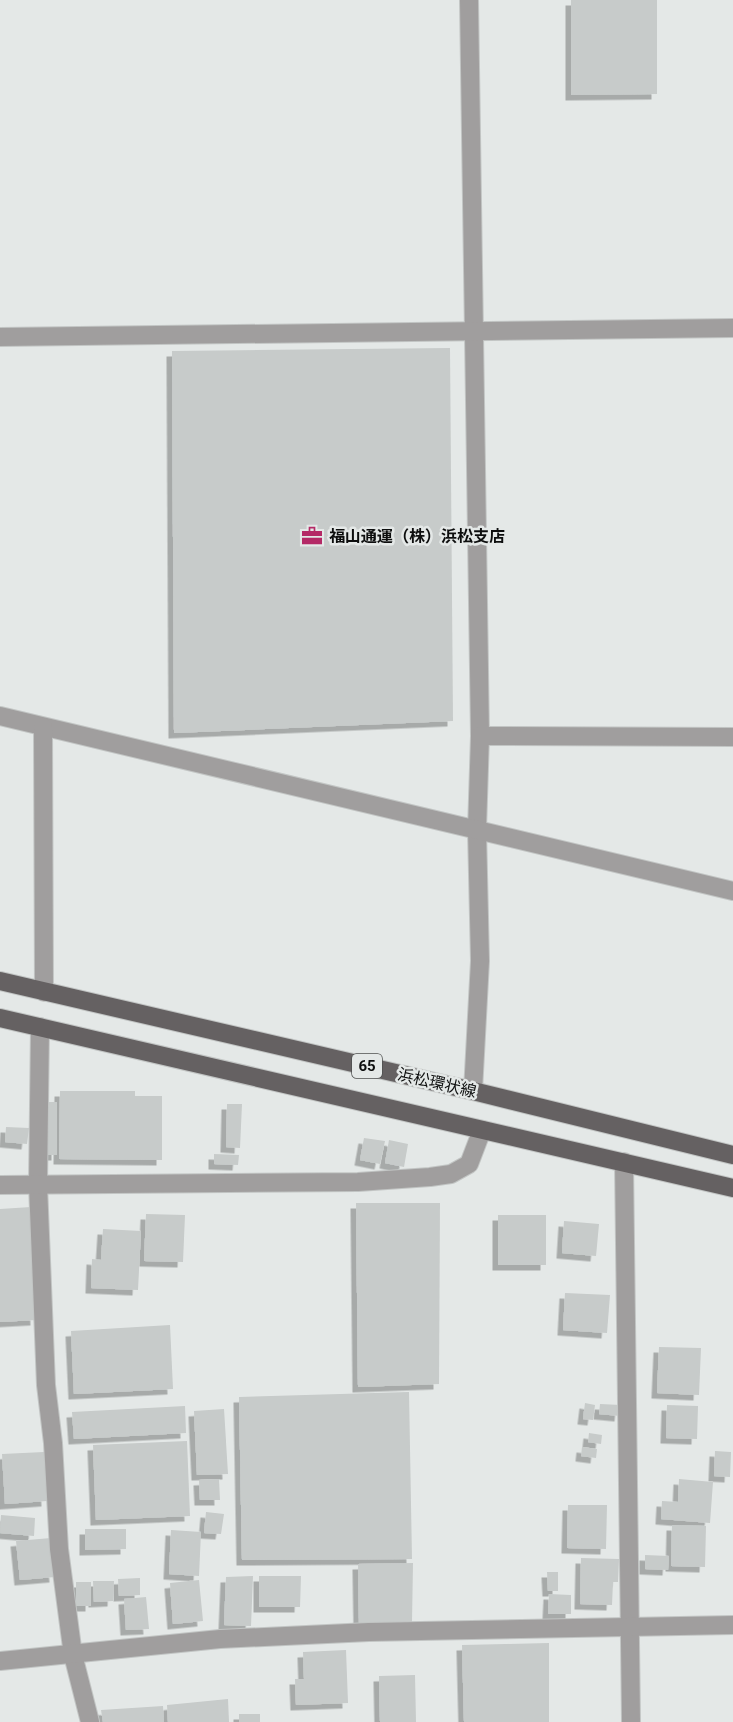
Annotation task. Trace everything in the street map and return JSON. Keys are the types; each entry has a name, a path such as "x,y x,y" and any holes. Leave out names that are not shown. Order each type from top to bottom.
{"main road":[{"name":"浜松環状線","path":"0,981 473,1091 733,1155"},
{"name":"65","path":"0,1018 733,1188"}],"street":[{"path":"469,0 480,736 477,830 480,961 473,1091"},
{"path":"0,337 733,328"},
{"path":"0,716 733,891"},
{"path":"43,727 44,992"},
{"path":"480,736 733,737"},
{"path":"40,1027 38,1185 46,1385 53,1443 59,1549 73,1654 90,1722"},
{"path":"0,1185 358,1182 430,1177 451,1174 469,1164 482,1130"},
{"path":"624,1162 631,1722"},
{"path":"0,1661 220,1638 369,1632 733,1625"}],"building":[{"path":"571,0 657,0 657,94 571,95"},
{"name":"福山通運（株）浜松支店","path":"450,348 453,721 174,733 172,351"},
{"path":"60,1091 135,1091 135,1096 162,1096 162,1160 59,1159"},
{"path":"46,1102 57,1102 57,1155 45,1155"},
{"path":"227,1104 242,1104 240,1148 226,1147"},
{"path":"6,1127 29,1128 27,1144 5,1142"},
{"path":"364,1138 385,1141 380,1164 360,1160"},
{"path":"389,1140 408,1144 404,1167 385,1163"},
{"path":"214,1154 239,1155 238,1165 214,1164"},
{"path":"356,1203 440,1203 439,1384 358,1387"},
{"path":"31,1207 36,1320 0,1322 0,1209"},
{"path":"146,1214 185,1215 183,1262 144,1261"},
{"path":"498,1215 546,1215 546,1265 498,1265"},
{"path":"564,1221 599,1224 596,1256 562,1253"},
{"path":"103,1229 141,1231 138,1290 91,1288 92,1259 101,1260"},
{"path":"565,1293 610,1295 607,1333 563,1330"},
{"path":"170,1325 173,1389 74,1394 71,1331"},
{"path":"659,1347 701,1348 699,1395 657,1393"},
{"path":"409,1392 412,1559 242,1560 239,1397"},
{"path":"585,1403 595,1405 593,1420 583,1419"},
{"path":"600,1404 621,1405 620,1416 599,1414"},
{"path":"667,1405 698,1406 697,1439 666,1438"},
{"path":"185,1406 186,1433 74,1439 72,1412"},
{"path":"224,1409 228,1474 197,1475 194,1411"},
{"path":"589,1433 602,1435 601,1444 588,1442"},
{"path":"187,1441 190,1516 96,1520 93,1445"},
{"path":"582,1447 597,1449 596,1458 581,1456"},
{"path":"715,1451 731,1452 730,1477 714,1476"},
{"path":"44,1452 47,1501 5,1504 2,1454"},
{"path":"219,1479 220,1500 200,1500 199,1480"},
{"path":"679,1479 713,1482 710,1523 661,1519 662,1501 678,1502"},
{"path":"568,1505 607,1505 606,1549 567,1548"},
{"path":"206,1512 224,1514 221,1534 204,1533"},
{"path":"1,1515 35,1518 34,1536 0,1533"},
{"path":"672,1525 706,1526 705,1567 671,1566"},
{"path":"85,1529 126,1529 126,1549 85,1550"},
{"path":"171,1530 201,1532 199,1576 169,1574"},
{"path":"51,1538 55,1577 20,1580 16,1541"},
{"path":"645,1555 669,1556 668,1570 645,1569"},
{"path":"581,1558 619,1559 618,1582 613,1582 612,1605 580,1604"},
{"path":"413,1563 412,1622 359,1624 358,1564"},
{"path":"547,1572 558,1572 558,1591 548,1591"},
{"path":"253,1576 251,1626 224,1625 226,1577"},
{"path":"259,1576 301,1576 300,1607 259,1607"},
{"path":"140,1578 140,1595 119,1596 118,1579"},
{"path":"199,1580 203,1621 173,1624 170,1583"},
{"path":"93,1581 114,1581 113,1601 94,1602"},
{"path":"76,1582 91,1582 91,1606 76,1606"},
{"path":"549,1594 571,1595 571,1614 548,1614"},
{"path":"146,1597 149,1629 126,1630 124,1599"},
{"path":"549,1643 549,1722 464,1722 462,1645"},
{"path":"346,1650 348,1703 296,1705 295,1679 304,1679 303,1652"},
{"path":"415,1675 416,1722 380,1722 379,1676"},
{"path":"228,1699 229,1722 168,1722 167,1705"},
{"path":"163,1706 164,1722 103,1722 101,1710"},
{"path":"239,1714 260,1714 260,1722 239,1722"}],"place":[{"name":"福山通運（株）浜松支店","path":"312,536"}]}
